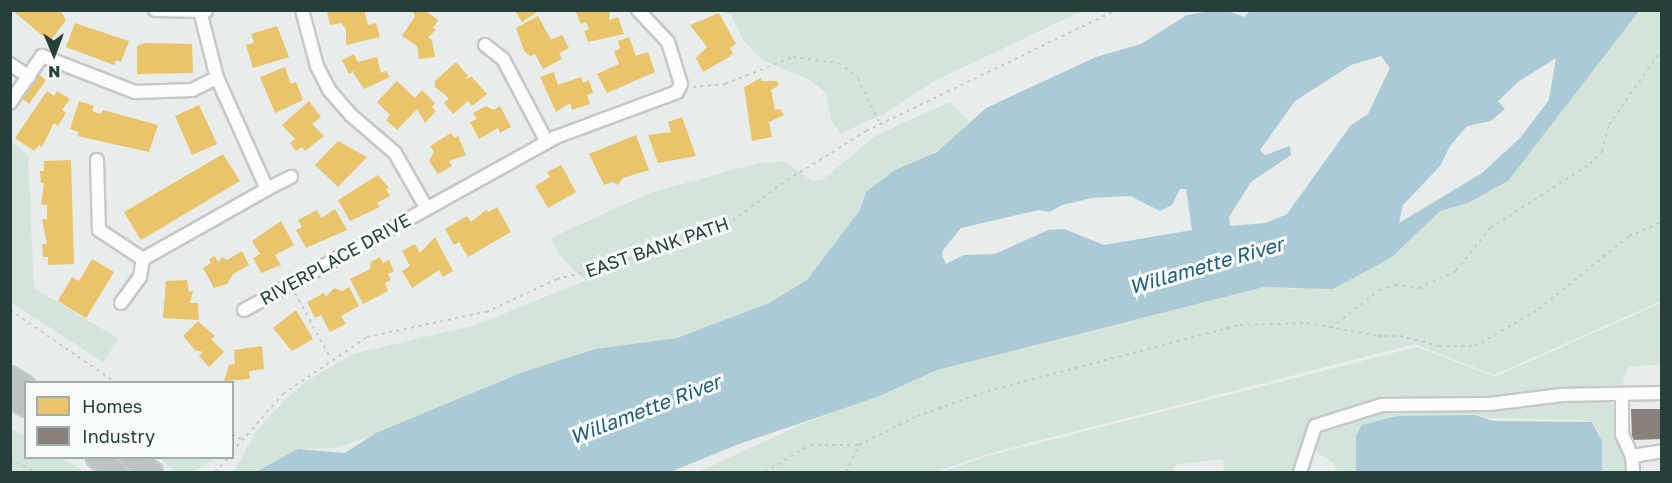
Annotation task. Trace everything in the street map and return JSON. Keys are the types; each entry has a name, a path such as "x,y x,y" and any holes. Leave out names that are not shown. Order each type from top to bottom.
{"highway":[{"path":"10,376 24,385"},
{"path":"10,398 24,407"},
{"path":"98,459 117,472"},
{"path":"133,459 153,472"}],"street":[{"path":"155,10 204,11 217,78 267,189"},
{"name":"RIVERPLACE DRIVE","path":"302,10 315,58 330,92 352,116 395,153 428,208"},
{"path":"638,10 664,36 681,86"},
{"path":"485,45 503,59 547,142"},
{"path":"10,103 42,56 135,92 192,90 217,78"},
{"path":"10,64 29,77"},
{"name":"RIVERPLACE DRIVE","path":"244,310 547,142 677,92 681,86"},
{"path":"97,160 99,230 143,259"},
{"path":"143,259 291,177"},
{"path":"121,303 140,277 143,259"},
{"path":"1300,472 1315,426 1382,405 1498,403 1562,395 1662,393"},
{"path":"1622,394 1622,434 1632,456 1633,472"},
{"path":"1632,456 1662,451"}],"path":[{"name":"EAST BANK PATH","path":"234,450 283,394 331,359 373,334 495,309 557,279 599,269 727,225 781,184 880,124 1116,10"},
{"path":"1331,328 1379,290 1395,285 1419,288 1456,271 1490,228 1590,164 1602,151 1609,125 1662,49"},
{"path":"681,86 720,85 794,57 839,63 858,78 880,124"},
{"path":"765,472 810,445 859,445 917,416 988,391 1228,328 1276,321 1400,336 1439,346 1475,346 1539,309 1629,236 1662,222"},
{"path":"290,284 331,359"},
{"path":"10,310 114,381"},
{"path":"234,435 243,440"},
{"path":"846,472 859,445"},
{"path":"10,458 34,472"},
{"path":"215,472 227,459"}],"green space":[{"path":"721,11 1082,11 936,80 884,114 841,133 831,120 826,93 810,80 762,60 743,40 731,15"},
{"path":"1639,11 1661,11 1661,301 1494,375 1415,344 987,454 936,472 698,472 803,424 937,370 1264,287 1296,289 1417,231 1440,211 1468,203 1508,181"},
{"path":"950,102 969,121 956,139 866,192 860,210 807,280 769,303 677,338 595,349 523,372 370,437 333,448 298,449 253,472 233,472 258,429 286,399 305,382 353,354 476,325 585,281 557,252 551,238 647,194 758,163 785,162 812,181 822,180 877,135"},
{"path":"11,142 28,155 34,288 119,339 103,362 11,302"},
{"path":"1661,303 1661,364 1628,367 1622,386 1568,389 1514,399 1386,401 1307,426 1293,472 1224,472 1223,459 1177,464 1172,472 942,472 988,456 1417,347 1495,377"},
{"path":"1573,398 1608,400 1614,405 1616,434 1627,456 1625,472 1602,472 1600,434 1592,422 1585,420 1397,416 1356,436 1356,472 1338,472 1334,463 1318,453 1314,445 1321,429 1349,422 1371,412"},
{"path":"10,428 24,435 24,459 64,459 85,472 11,472"},
{"path":"160,459 214,459 193,472 175,472"}],"water":[{"name":"Willamette River","path":"1251,10 1639,11 1508,181 1468,203 1440,211 1392,257 1333,289 1264,287 937,370 877,397 739,444 670,472 255,472 298,449 345,453 376,433 523,372 595,349 677,338 769,303 807,280 860,210 866,192 895,170 937,152 986,108 1096,57 1141,44 1187,15 1228,11 1244,17","holes":["1381,56 1390,68 1368,114 1351,125 1287,214 1266,223 1230,226 1229,217 1251,182 1291,155 1290,146 1265,155 1260,150 1295,101 1351,65","1556,58 1549,100 1520,138 1482,173 1399,223 1403,205 1440,166 1450,146 1467,126 1491,121 1505,109 1498,101 1518,82","1180,189 1186,189 1192,230 1104,245 1064,229 1048,230 995,254 964,255 946,264 942,256 943,250 961,228 1039,210 1050,212 1062,205 1092,198 1130,196 1160,211 1172,205"]},
{"path":"1474,415 1494,421 1592,422 1602,441 1602,472 1356,472 1356,436 1362,425 1397,416"}],"building: Homes":[{"path":"12,10 60,10 66,20 50,42"},
{"path":"364,10 368,25 376,23 380,37 346,45 346,29 341,23 330,25 327,12"},
{"path":"412,10 424,10 438,20 433,28 436,30 428,37 432,40 435,57 419,59 417,46 402,36 415,16"},
{"path":"540,10 522,22 516,12"},
{"path":"610,10 609,20 618,17 624,34 588,42 584,31 589,29 586,22 581,24 576,12"},
{"path":"719,13 736,44 730,48 733,53 729,57 703,72 696,58 707,47 690,25"},
{"path":"538,16 551,40 562,35 569,48 559,53 562,59 543,69 535,54 530,56 524,51 516,28"},
{"path":"75,23 129,41 121,62 116,60 114,65 66,47"},
{"path":"277,26 289,57 253,68 246,45 254,43 251,34"},
{"path":"629,37 636,56 648,52 655,72 607,93 597,74 619,64 614,51 620,49 618,41"},
{"path":"144,43 192,44 193,73 137,74 137,46"},
{"path":"354,54 358,62 377,57 381,73 386,71 390,77 364,89 353,73 356,70 349,74 342,60"},
{"path":"456,62 468,76 465,79 472,77 487,94 472,106 468,101 453,114 444,103 449,98 435,87 435,81"},
{"path":"285,67 291,84 296,82 303,100 275,113 260,77"},
{"path":"554,72 558,85 581,77 583,83 589,80 593,93 587,95 590,104 572,110 570,103 556,112 540,77"},
{"path":"38,74 46,80 29,104 21,98"},
{"path":"761,78 761,81 777,81 779,85 771,90 775,110 780,109 784,115 769,122 772,137 752,141 744,87"},
{"path":"397,81 415,98 422,90 435,103 432,107 436,111 425,123 417,109 397,130 386,120 390,115 377,102"},
{"path":"47,91 54,96 57,91 70,99 62,110 66,113 58,126 54,123 42,147 39,145 34,151 15,138"},
{"path":"79,101 94,106 92,111 101,114 103,110 158,125 149,152 77,136 79,132 70,129"},
{"path":"309,101 321,117 312,124 324,136 305,151 302,147 296,151 290,143 295,139 282,125"},
{"path":"199,105 217,144 192,155 175,116"},
{"path":"486,106 494,110 500,106 511,127 500,133 498,128 479,139 470,122 477,119 473,113"},
{"path":"682,117 696,156 658,163 648,135 671,132 668,122"},
{"path":"451,133 454,138 458,136 466,155 449,161 452,166 438,174 429,161 434,152 430,146"},
{"path":"636,135 649,170 623,178 618,185 613,182 604,185 589,154"},
{"path":"338,141 367,157 338,187 315,165"},
{"path":"223,154 240,181 141,240 124,212"},
{"path":"71,160 74,264 48,265 48,257 43,257 42,244 47,244 42,219 47,219 47,205 41,205 44,183 41,183 40,171 44,171 44,161"},
{"path":"561,165 576,192 548,208 535,186 550,177 547,172"},
{"path":"378,175 389,188 386,189 390,196 377,203 380,207 350,221 338,200"},
{"path":"497,207 511,232 468,257 459,242 454,245 445,229 467,216 471,222 486,210 488,212"},
{"path":"335,209 347,230 306,248 296,230 302,227 298,220 317,210 321,218"},
{"path":"281,221 294,245 275,255 281,265 261,273 253,258 260,254 252,241"},
{"path":"435,237 453,271 443,277 439,270 412,288 402,271 410,266 402,251 415,244 420,253"},
{"path":"242,251 249,265 233,274 227,284 214,288 203,268 211,263 209,259 215,256 218,262 222,257 227,260"},
{"path":"380,257 383,263 389,260 394,271 388,274 391,280 385,283 388,291 363,304 350,279 370,269 371,262"},
{"path":"92,259 114,272 86,318 58,301 72,277 79,281"},
{"path":"187,280 189,292 193,291 190,303 198,303 199,320 163,318 166,281"},
{"path":"349,287 359,306 341,316 346,324 330,332 321,315 315,318 307,302 324,293 326,297 334,288 342,291"},
{"path":"296,310 313,339 292,351 273,328"},
{"path":"198,321 215,336 211,339 224,352 209,367 199,356 203,352 195,350 183,336"},
{"path":"262,346 264,369 249,371 250,379 224,381 229,365 235,364 234,350"}],"building: Industry":[{"path":"1631,409 1662,409 1662,439 1632,440"}]}
